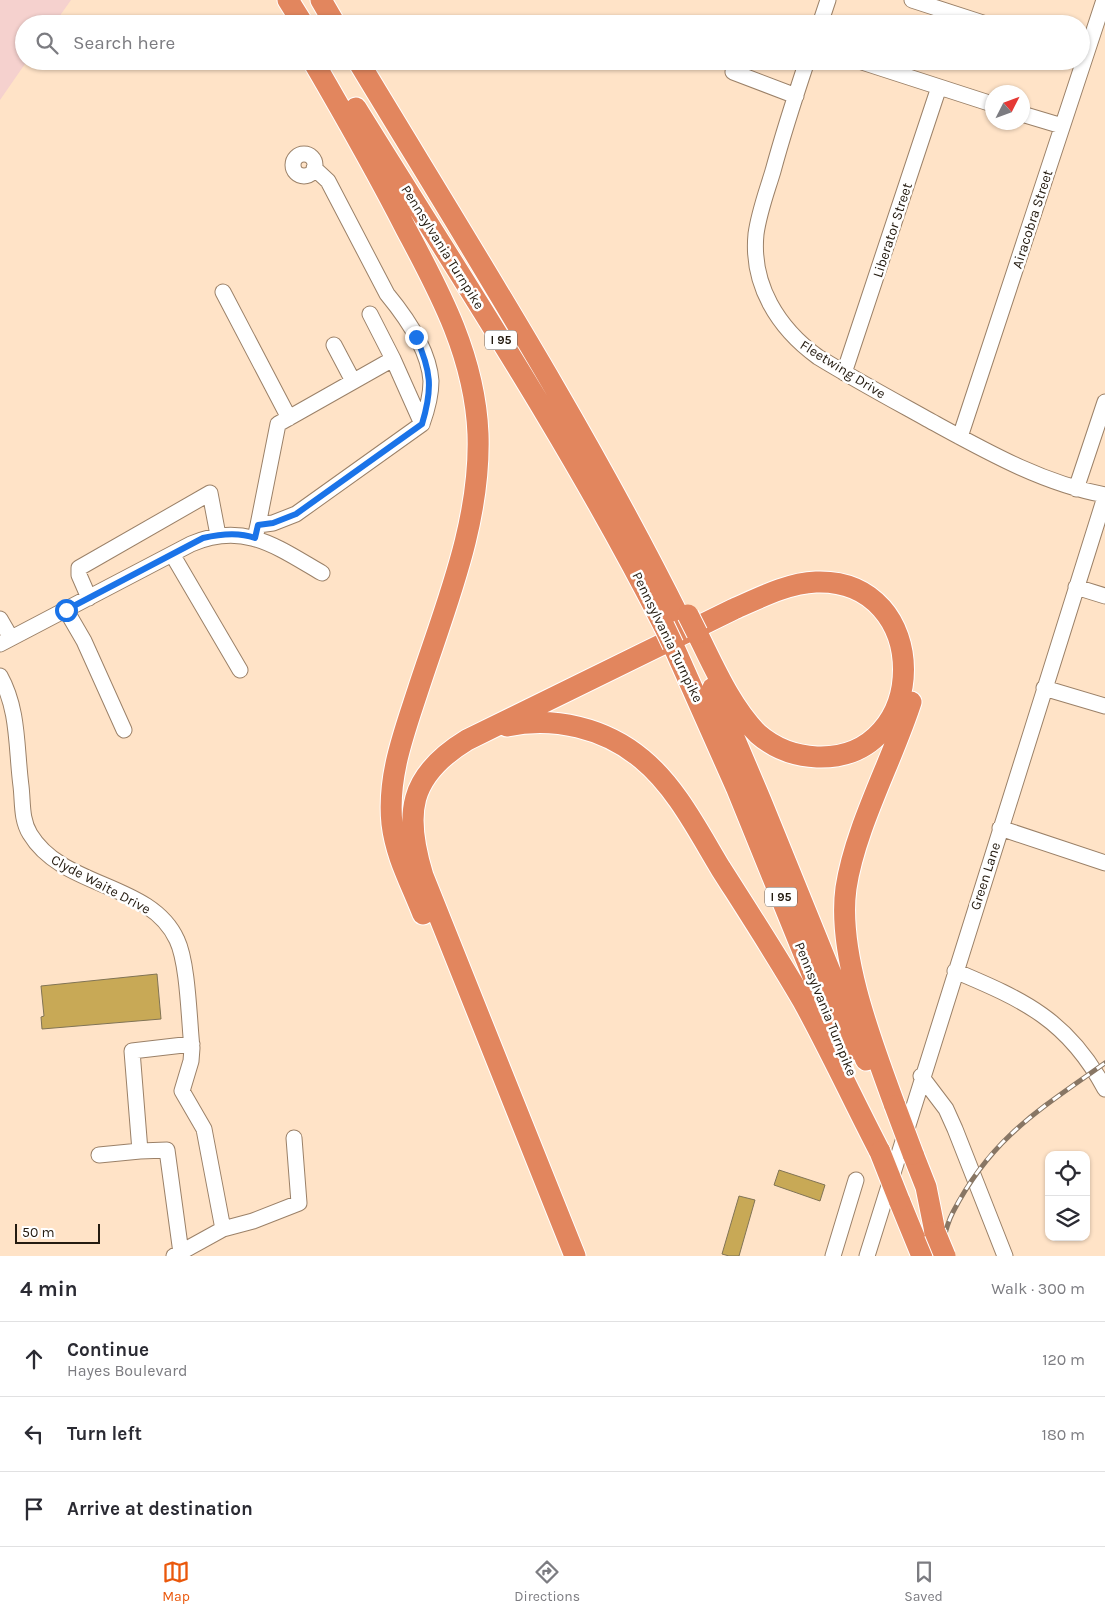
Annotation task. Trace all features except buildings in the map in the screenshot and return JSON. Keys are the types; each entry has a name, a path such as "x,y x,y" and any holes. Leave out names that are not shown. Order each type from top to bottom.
{"highway":[{"path":"276,0 285,15"},
{"path":"288,0 297,15"},
{"path":"320,0 329,15"},
{"path":"318,70 397,211 449,313 467,363 477,417 478,467 472,513 461,559 402,739 393,779 391,808 395,844 399,860 564,1256"},
{"name":"Pennsylvania Turnpike","path":"332,70 580,468 619,538 682,629 753,827 845,1055 880,1152 922,1256"},
{"name":"Pennsylvania Turnpike","path":"363,70 519,327 615,493 682,629 762,801 892,1113 945,1256"},
{"path":"421,909 402,840 402,806 414,775 426,757 443,742 476,724 777,581 814,572 830,572 852,577 874,589 897,612 911,640 916,661 915,682 910,704 854,856 845,904 845,931 851,962 892,1113"},
{"path":"575,1256 432,899 415,846 413,811 423,781 446,754 485,731 734,609 785,588 817,582 837,584 856,591 874,602 888,618 899,636 904,657 905,678 899,700 883,728 857,748 823,757 788,752 768,742 748,722 724,684 682,629"},
{"path":"485,731 534,723 571,725 596,732 620,743 652,768 688,815 790,980 880,1152"}],"street":[{"path":"823,15 828,0"},
{"path":"912,0 958,15"},
{"name":"Airacobra Street","path":"1090,37 1104,0"},
{"name":"Fleetwing Drive","path":"804,70 757,232 757,262 761,283 770,305 790,334 803,346 844,373 960,437 1048,480 1105,496"},
{"path":"887,70 985,102"},
{"name":"Airacobra Street","path":"960,437 1079,70"},
{"path":"733,72 796,96"},
{"name":"Liberator Street","path":"844,373 939,87"},
{"path":"1030,116 1062,126"},
{"path":"0,619 6,641 190,544 218,535 242,535 257,532 296,514 422,424 430,400 431,380 426,359 399,308 387,294 328,181 314,168"},
{"path":"223,292 289,418"},
{"path":"370,314 393,359 422,424"},
{"path":"334,345 353,381"},
{"path":"257,532 278,424 393,359"},
{"path":"1076,489 1105,402"},
{"path":"89,598 79,575 79,568 210,493 218,535"},
{"name":"Green Lane","path":"867,1256 921,1076 1105,496"},
{"path":"257,532 274,545 322,573"},
{"path":"1090,543 1105,548"},
{"path":"172,554 240,670"},
{"path":"1076,587 1105,596"},
{"path":"66,610 84,640 124,730"},
{"name":"Clyde Waite Drive","path":"0,676 12,703 22,812 29,833 39,847 56,862 149,907 171,928 178,940 182,957 192,1044 191,1061 182,1092 204,1129 223,1229"},
{"path":"1044,688 1105,706"},
{"path":"1000,828 1105,863"},
{"path":"955,971 1013,996 1053,1023 1078,1047 1105,1089"},
{"path":"140,1151 132,1050 192,1044"},
{"path":"921,1076 946,1109 1005,1256"},
{"path":"99,1155 167,1150 177,1254 223,1229 253,1222 299,1203 294,1138"},
{"path":"832,1256 856,1180"}],"shaded area":[{"path":"0,0 71,0 60,15 15,15 15,70 21,70 0,100"}],"railway":[{"path":"939,1256 953,1212 968,1186 1001,1144 1038,1111 1105,1063"}],"route":[{"path":"66,610 203,538 218,535 242,535 255,538 258,525 273,523 296,514 422,424 430,400 431,380 426,359 416,337"}]}
